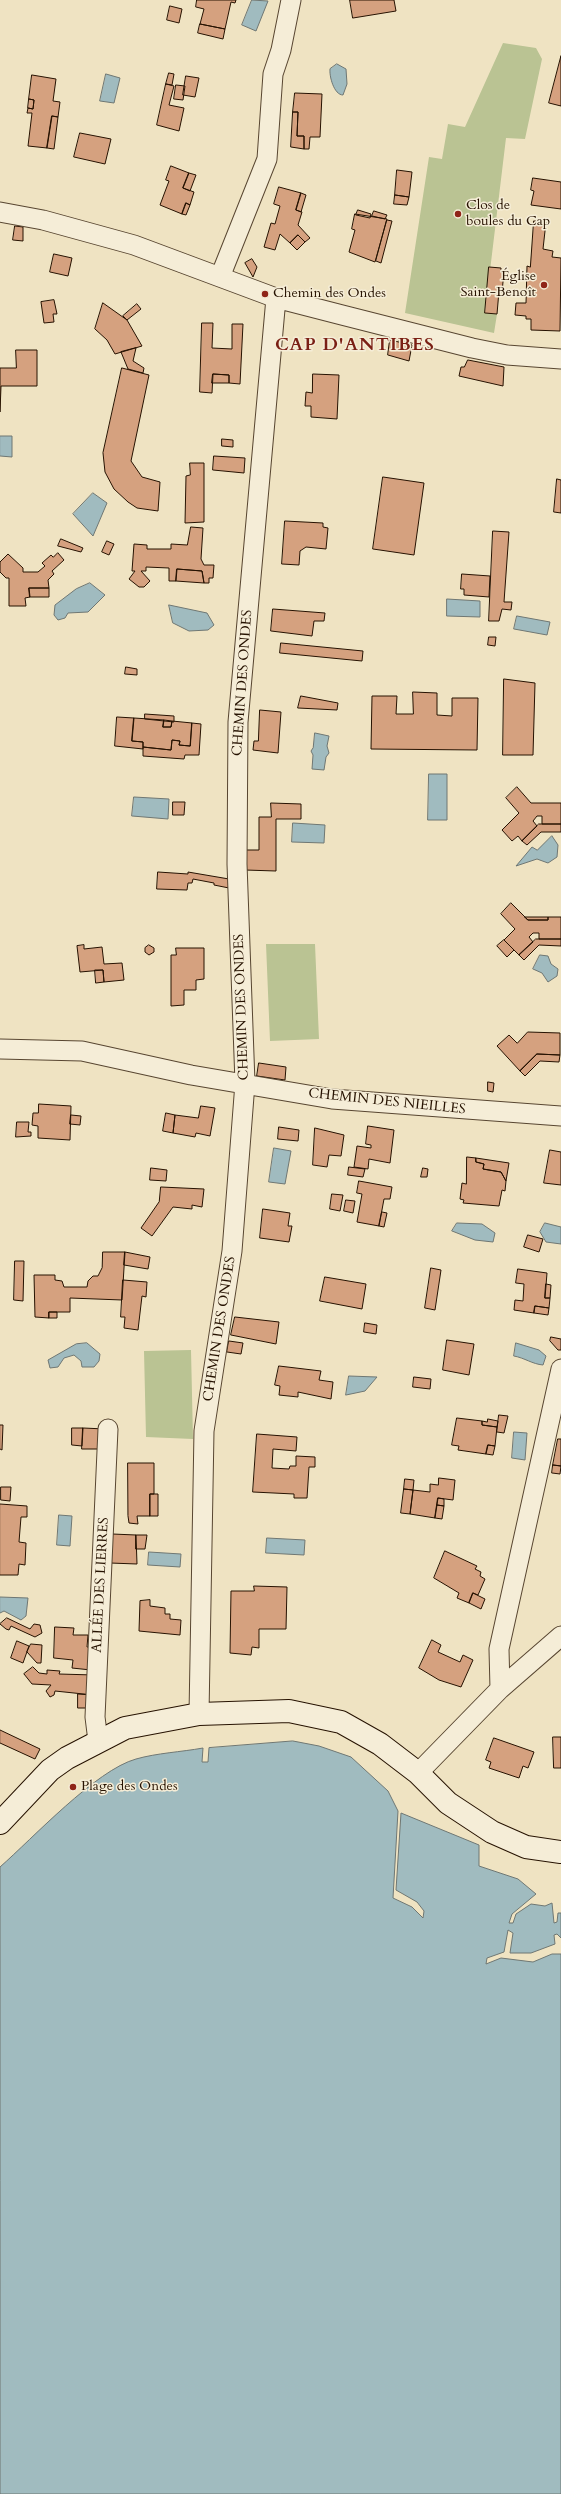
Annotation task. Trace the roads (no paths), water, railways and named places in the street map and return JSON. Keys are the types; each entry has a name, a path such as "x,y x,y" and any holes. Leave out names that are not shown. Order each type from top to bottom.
{"street":[{"path":"220,277 267,159 273,74 281,50 291,0"},
{"path":"0,212 43,220 134,245 276,298 472,348 507,355 561,360"},
{"name":"CHEMIN DES ONDES","path":"199,1714 204,1431 232,1251 245,1083 237,864 238,722 276,298"},
{"name":"CHEMIN DES NIEILLES","path":"0,1049 82,1051 191,1075 332,1099 561,1116"},
{"path":"500,1689 499,1649 561,1369"},
{"name":"ALLÉE DES LIERRES","path":"98,1741 95,1717 108,1429"},
{"path":"418,1773 500,1689 561,1636"},
{"path":"0,1823 50,1770 98,1741 125,1728 199,1714 289,1711 341,1722 380,1744 418,1773 448,1803 492,1832 526,1847 561,1852"}],"water":[{"path":"252,0 268,1 256,31 242,25"},
{"path":"337,64 346,69 347,84 343,95 337,92 330,76 330,69"},
{"path":"106,74 120,78 114,103 100,101"},
{"path":"0,436 12,436 12,457 0,456"},
{"path":"93,493 107,503 93,536 73,514"},
{"path":"90,583 105,595 88,612 68,613 65,618 58,620 54,615 55,605 76,589"},
{"path":"447,599 480,601 480,617 447,616"},
{"path":"169,605 207,613 214,625 208,630 189,631 173,623"},
{"path":"517,616 550,622 547,635 514,629"},
{"path":"315,733 329,736 327,746 329,753 326,757 324,770 312,769 313,755 311,751 313,748"},
{"path":"429,774 447,774 447,820 428,820"},
{"path":"134,797 169,799 168,819 132,816"},
{"path":"293,823 325,825 324,843 292,842"},
{"path":"552,836 558,845 557,857 548,863 537,859 516,866 532,847 537,850"},
{"path":"540,955 548,956 551,964 558,969 557,976 548,982 542,973 533,969"},
{"path":"274,1148 291,1151 285,1184 269,1182"},
{"path":"457,1223 482,1224 495,1233 493,1242 475,1240 452,1231"},
{"path":"545,1223 561,1227 561,1244 546,1242 540,1232"},
{"path":"87,1343 100,1354 99,1361 94,1367 82,1367 81,1361 74,1355 64,1358 58,1367 50,1368 48,1360 76,1344"},
{"path":"516,1343 539,1350 546,1356 543,1365 514,1356"},
{"path":"349,1376 377,1377 365,1391 346,1395"},
{"path":"514,1432 527,1433 525,1460 512,1458"},
{"path":"59,1515 72,1516 70,1546 57,1545"},
{"path":"267,1538 305,1540 304,1555 266,1553"},
{"path":"149,1552 181,1554 180,1567 148,1565"},
{"path":"0,1597 28,1598 26,1616 21,1620 4,1611 0,1613"},
{"path":"293,1741 319,1746 351,1757 388,1791 398,1811 393,1898 412,1907 423,1918 424,1911 417,1902 396,1890 401,1813 479,1845 479,1866 518,1879 536,1894 512,1914 509,1923 513,1923 516,1914 531,1904 545,1906 552,1903 554,1923 557,1922 558,1913 561,1913 561,1938 557,1934 554,1935 555,1944 531,1953 510,1953 513,1933 508,1930 504,1952 487,1958 486,1964 501,1958 533,1962 552,1954 561,1954 561,2494 0,2494 0,1867 84,1790 103,1776 136,1759 203,1748 202,1762 208,1762 209,1748"}],"place":[{"name":"Clos de boules du Cap","path":"458,214"},
{"name":"Église Saint-Benoît","path":"544,285"},
{"name":"Chemin des Ondes","path":"265,294"},
{"name":"Plage des Ondes","path":"73,1787"}],"district":[{"name":"CAP D'ANTIBES","path":"355,346"}]}
